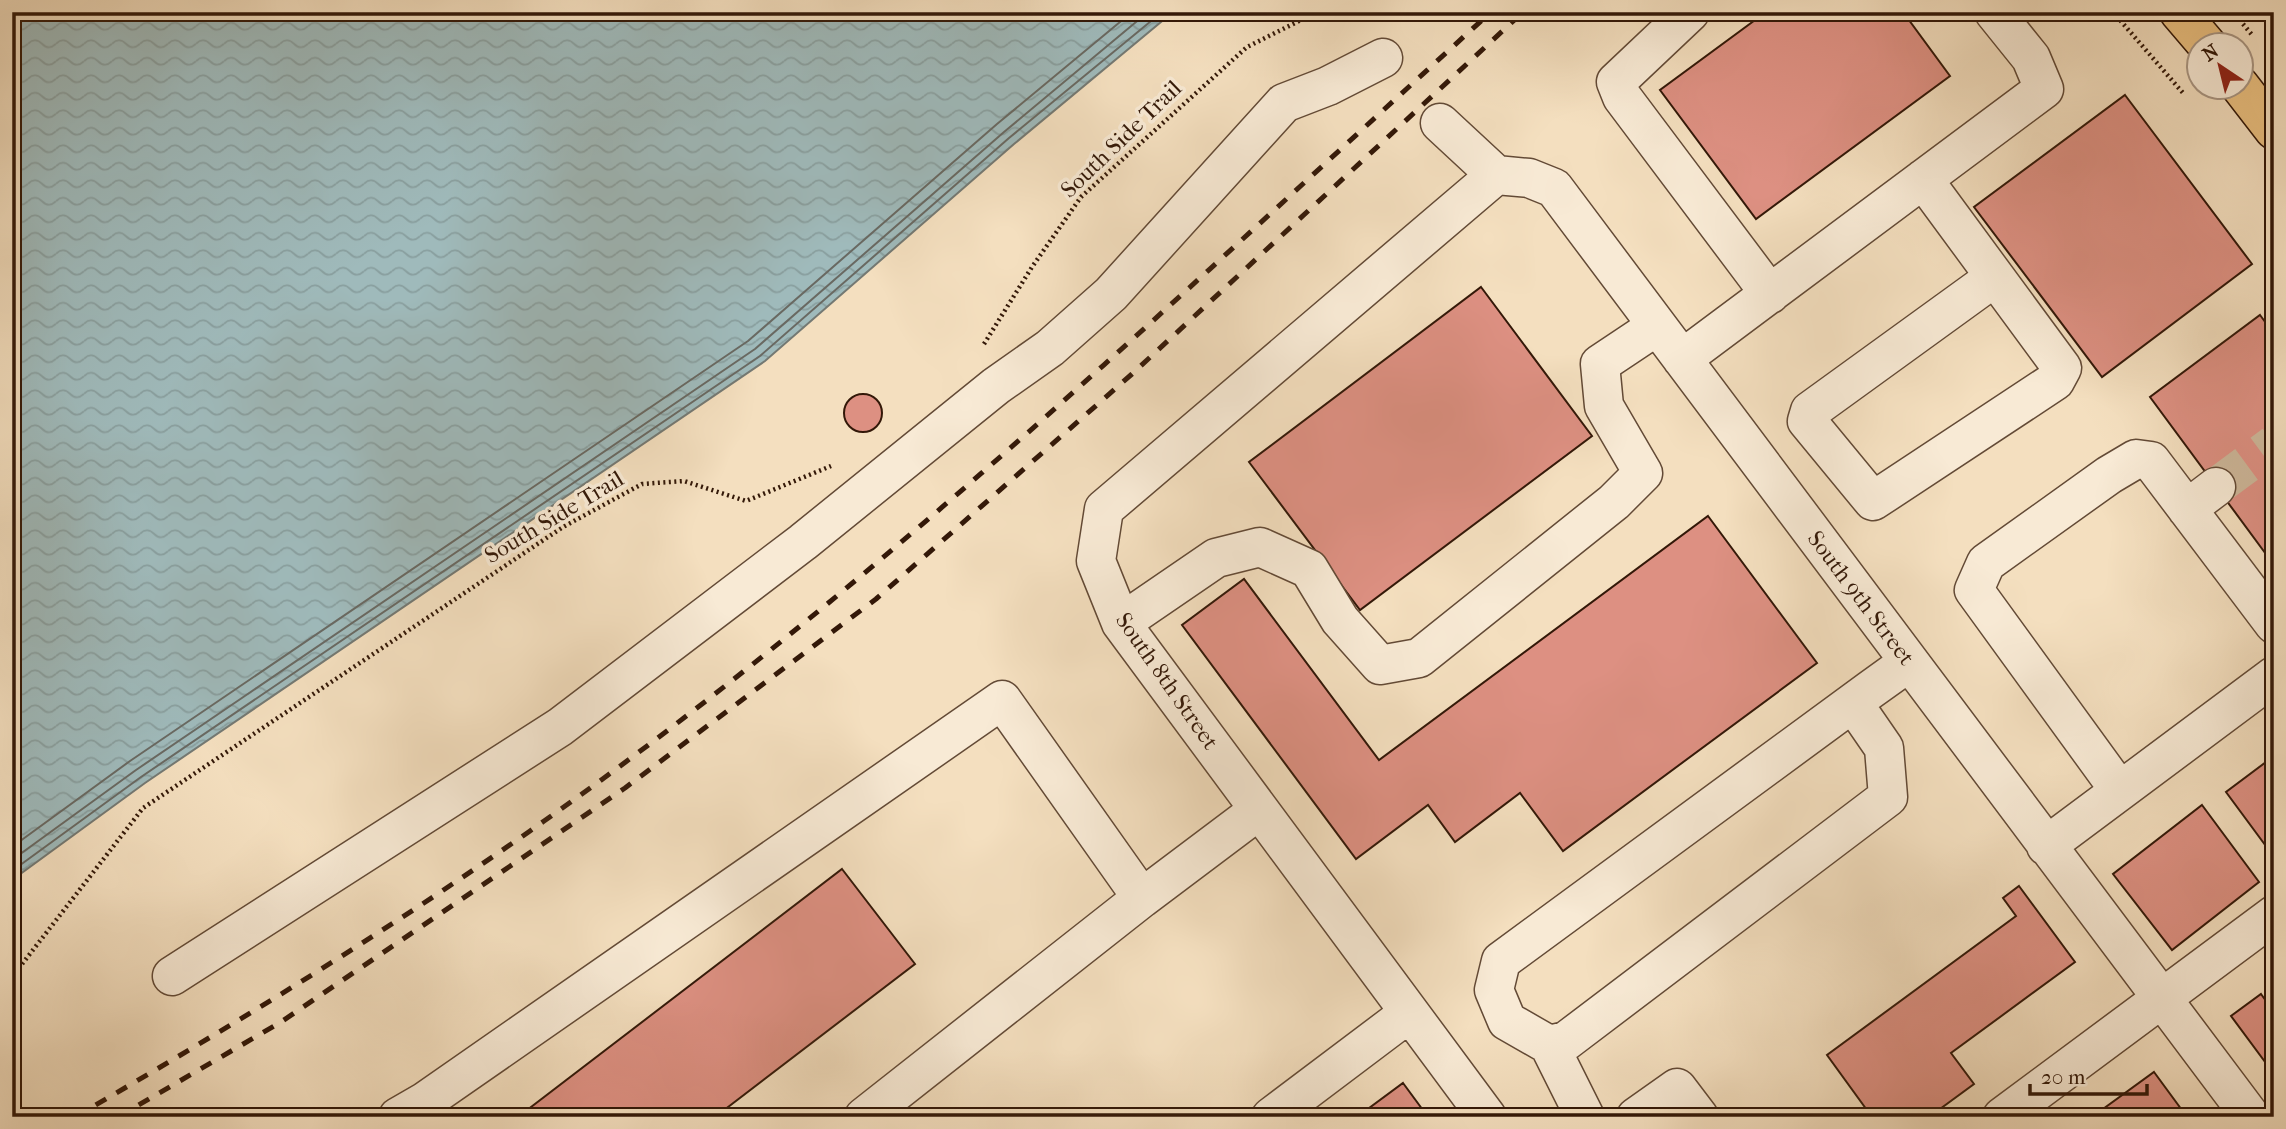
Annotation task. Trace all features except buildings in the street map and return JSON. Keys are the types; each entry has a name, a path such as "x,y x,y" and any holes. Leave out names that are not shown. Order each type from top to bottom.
{"main road":[{"path":"2179,12 2196,32"},
{"path":"2253,102 2274,130"}],"street":[{"path":"1690,12 1616,82 1622,97 1770,294"},
{"path":"1682,359 2044,89 2031,58 1994,12"},
{"path":"172,976 560,727 1050,348 1111,294 1284,103 1328,86 1383,58"},
{"path":"1440,123 1496,174"},
{"name":"South 9th Street","path":"1496,174 1529,178 1555,188 2251,1117"},
{"name":"South 8th Street","path":"1487,1117 1121,623 1096,561 1104,509 1496,174"},
{"path":"1923,179 2062,368 2055,381 1873,501 1807,421 1810,411 1995,277"},
{"path":"1121,623 1216,558 1261,547 1308,569 1340,620 1380,665 1419,658 1614,502 1643,473 1604,406 1600,364 1657,326"},
{"path":"2120,791 1974,590 1986,563 2109,475 2136,459 2151,461 2201,498 2274,624"},
{"path":"1585,1117 1549,1045 1507,1021 1494,990 1501,961 1909,662"},
{"path":"2046,846 2274,676"},
{"path":"398,1117 424,1102 1002,700 1142,898"},
{"path":"1549,1045 1566,1041 1888,797 1884,748 1853,703"},
{"path":"864,1117 1142,898 1259,810"},
{"path":"2002,1117 2274,915"},
{"path":"1270,1117 1409,1013"},
{"path":"1636,1117 1677,1088 1699,1117"}],"path":[{"name":"South Side Trail","path":"978,355 1032,267 1081,197 1247,47 1317,12"},
{"path":"2113,12 2183,93"},
{"name":"South Side Trail","path":"12,977 143,808 564,527 642,484 684,481 746,501 840,462"}],"water":[{"path":"12,12 1173,12 1014,144 765,361 145,783 12,880"}],"tunnel":[{"path":"2216,487 2274,444"}],"railway":[{"path":"75,1117 279,995 413,910 544,821 724,687 838,595 1059,405 1491,12"},
{"path":"118,1117 281,1022 625,788 876,599 1132,374 1523,12"}]}
